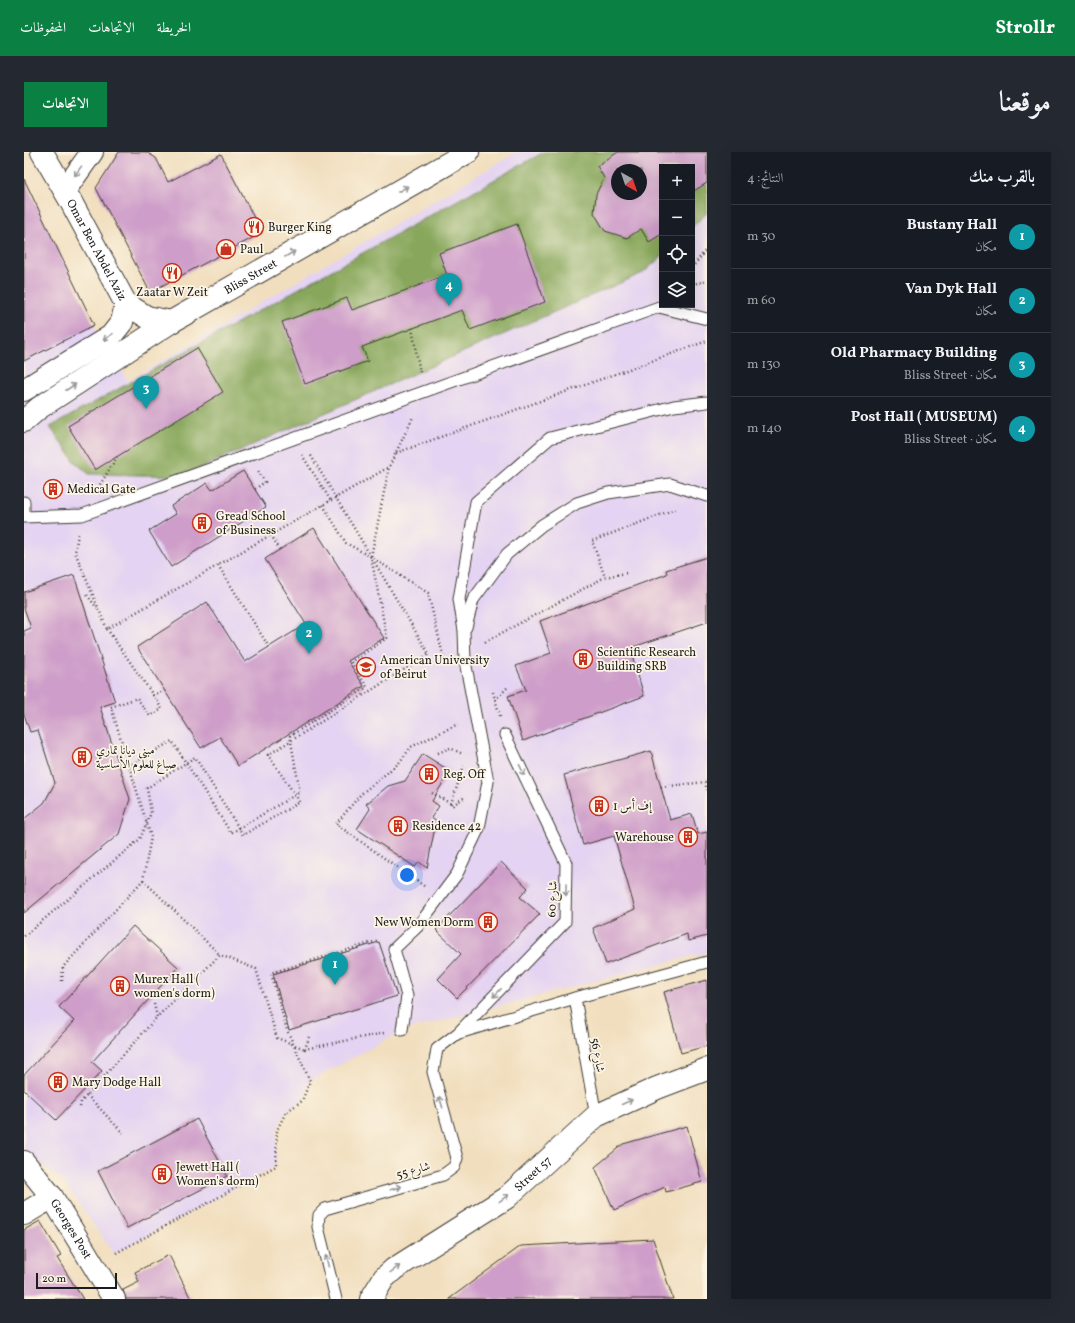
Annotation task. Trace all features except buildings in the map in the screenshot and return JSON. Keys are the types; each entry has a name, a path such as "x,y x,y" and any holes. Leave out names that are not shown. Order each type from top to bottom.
{"street":[{"name":"Omar Ben Abdel Aziz","path":"42,152 65,190 126,304 147,318 171,322"},
{"path":"65,190 92,152"},
{"name":"Bliss Street","path":"31,415 171,322 468,152"},
{"path":"24,390 111,336 122,322 126,304"},
{"name":"Street 57","path":"371,1299 384,1278 394,1269 506,1198 596,1116 658,1088 707,1069"},
{"name":"Georges Post","path":"24,1162 52,1196 114,1299"},
{"path":"24,1214 52,1196"}],"lane":[{"path":"24,517 82,516 659,307 707,319"},
{"path":"402,1030 407,996 394,949 418,926 457,874 479,828 488,782 465,661 464,631 459,599 476,502 550,438 674,406 707,402"},
{"path":"464,631 473,600 507,554 542,525 577,503 608,493 670,484 707,496"},
{"path":"24,502 24,512"},
{"name":"شارع 60","path":"458,1033 565,922 566,863 505,735"},
{"path":"458,1033 575,998 707,962"},
{"name":"شارع 56","path":"575,998 596,1116"},
{"name":"شارع 55","path":"336,1299 318,1227 320,1215 325,1209 443,1175 454,1167 457,1158 433,1072 437,1049 458,1033"}],"path":[{"path":"695,264 707,248"},
{"path":"695,283 707,281"},
{"path":"129,766 172,741 231,833 300,792 290,736 367,687 351,662 387,638 371,557 389,467 424,392 412,328"},
{"path":"396,453 707,341"},
{"path":"292,440 331,501"},
{"path":"24,936 140,839 151,813 147,788 195,757 243,835 300,802 268,755 429,654 309,452 316,449"},
{"path":"107,629 389,467"},
{"path":"323,505 346,543 428,593 444,662"},
{"path":"605,577 592,541 685,506"},
{"path":"62,981 63,967 143,880 151,837 111,707 137,698 150,716 162,709 107,629 75,552 82,516"},
{"path":"271,535 280,550"},
{"path":"218,565 270,647"},
{"path":"479,646 605,577 626,573"},
{"path":"87,595 100,611"},
{"path":"491,686 505,735"},
{"path":"495,700 508,687"},
{"path":"153,695 164,691"},
{"path":"421,891 424,885 336,824 361,794 399,763 411,747 459,723"},
{"path":"451,804 465,762"},
{"path":"451,804 488,782"},
{"path":"661,787 705,782 707,790"},
{"path":"432,793 451,804"},
{"path":"143,880 220,955 256,969 277,1038 305,1049 402,1030"},
{"path":"114,1254 276,1166 277,1130 286,1112 302,1101 310,1081 287,1030 271,973 380,940"},
{"path":"80,1107 81,1102 157,1016 220,955"},
{"path":"154,1004 157,1016"},
{"path":"305,1049 309,1037"},
{"path":"87,1095 123,1133"}],"shaded area":[{"name":"American University of Beirut","path":"517,152 707,152 707,952 402,1031 310,1081 302,1101 286,1112 277,1130 276,1166 114,1254 64,1182 24,1150 24,179 94,325 128,381"}],"green space":[{"path":"544,152 707,152 707,213 695,224 695,164 659,164 659,259 643,273 182,476 89,474 75,462 50,427"}],"place":[{"name":"Burger King","path":"254,227"},
{"name":"Paul","path":"226,249"},
{"name":"Zaatar W Zeit","path":"172,273"},
{"name":"Post Hall ( MUSEUM)","path":"449,306"},
{"name":"Old Pharmacy Building","path":"146,409"},
{"name":"Medical Gate","path":"53,489"},
{"name":"Gread School of Business","path":"202,523"},
{"name":"Van Dyk Hall","path":"309,654"},
{"name":"Scientific Research Building SRB","path":"583,659"},
{"name":"American University of Beirut","path":"366,667"},
{"name":"مبنى ديانا تماري صباغ للعلوم الأساسية","path":"82,757"},
{"name":"Reg. Off","path":"429,774"},
{"name":"إف أس 1","path":"599,806"},
{"name":"Residence 42","path":"398,826"},
{"name":"Warehouse","path":"688,837"},
{"name":"New Women Dorm","path":"488,922"},
{"name":"Bustany Hall","path":"335,985"},
{"name":"Murex Hall ( women's dorm)","path":"120,986"},
{"name":"Mary Dodge Hall","path":"58,1082"},
{"name":"Jewett Hall ( Women's dorm)","path":"162,1174"}]}
